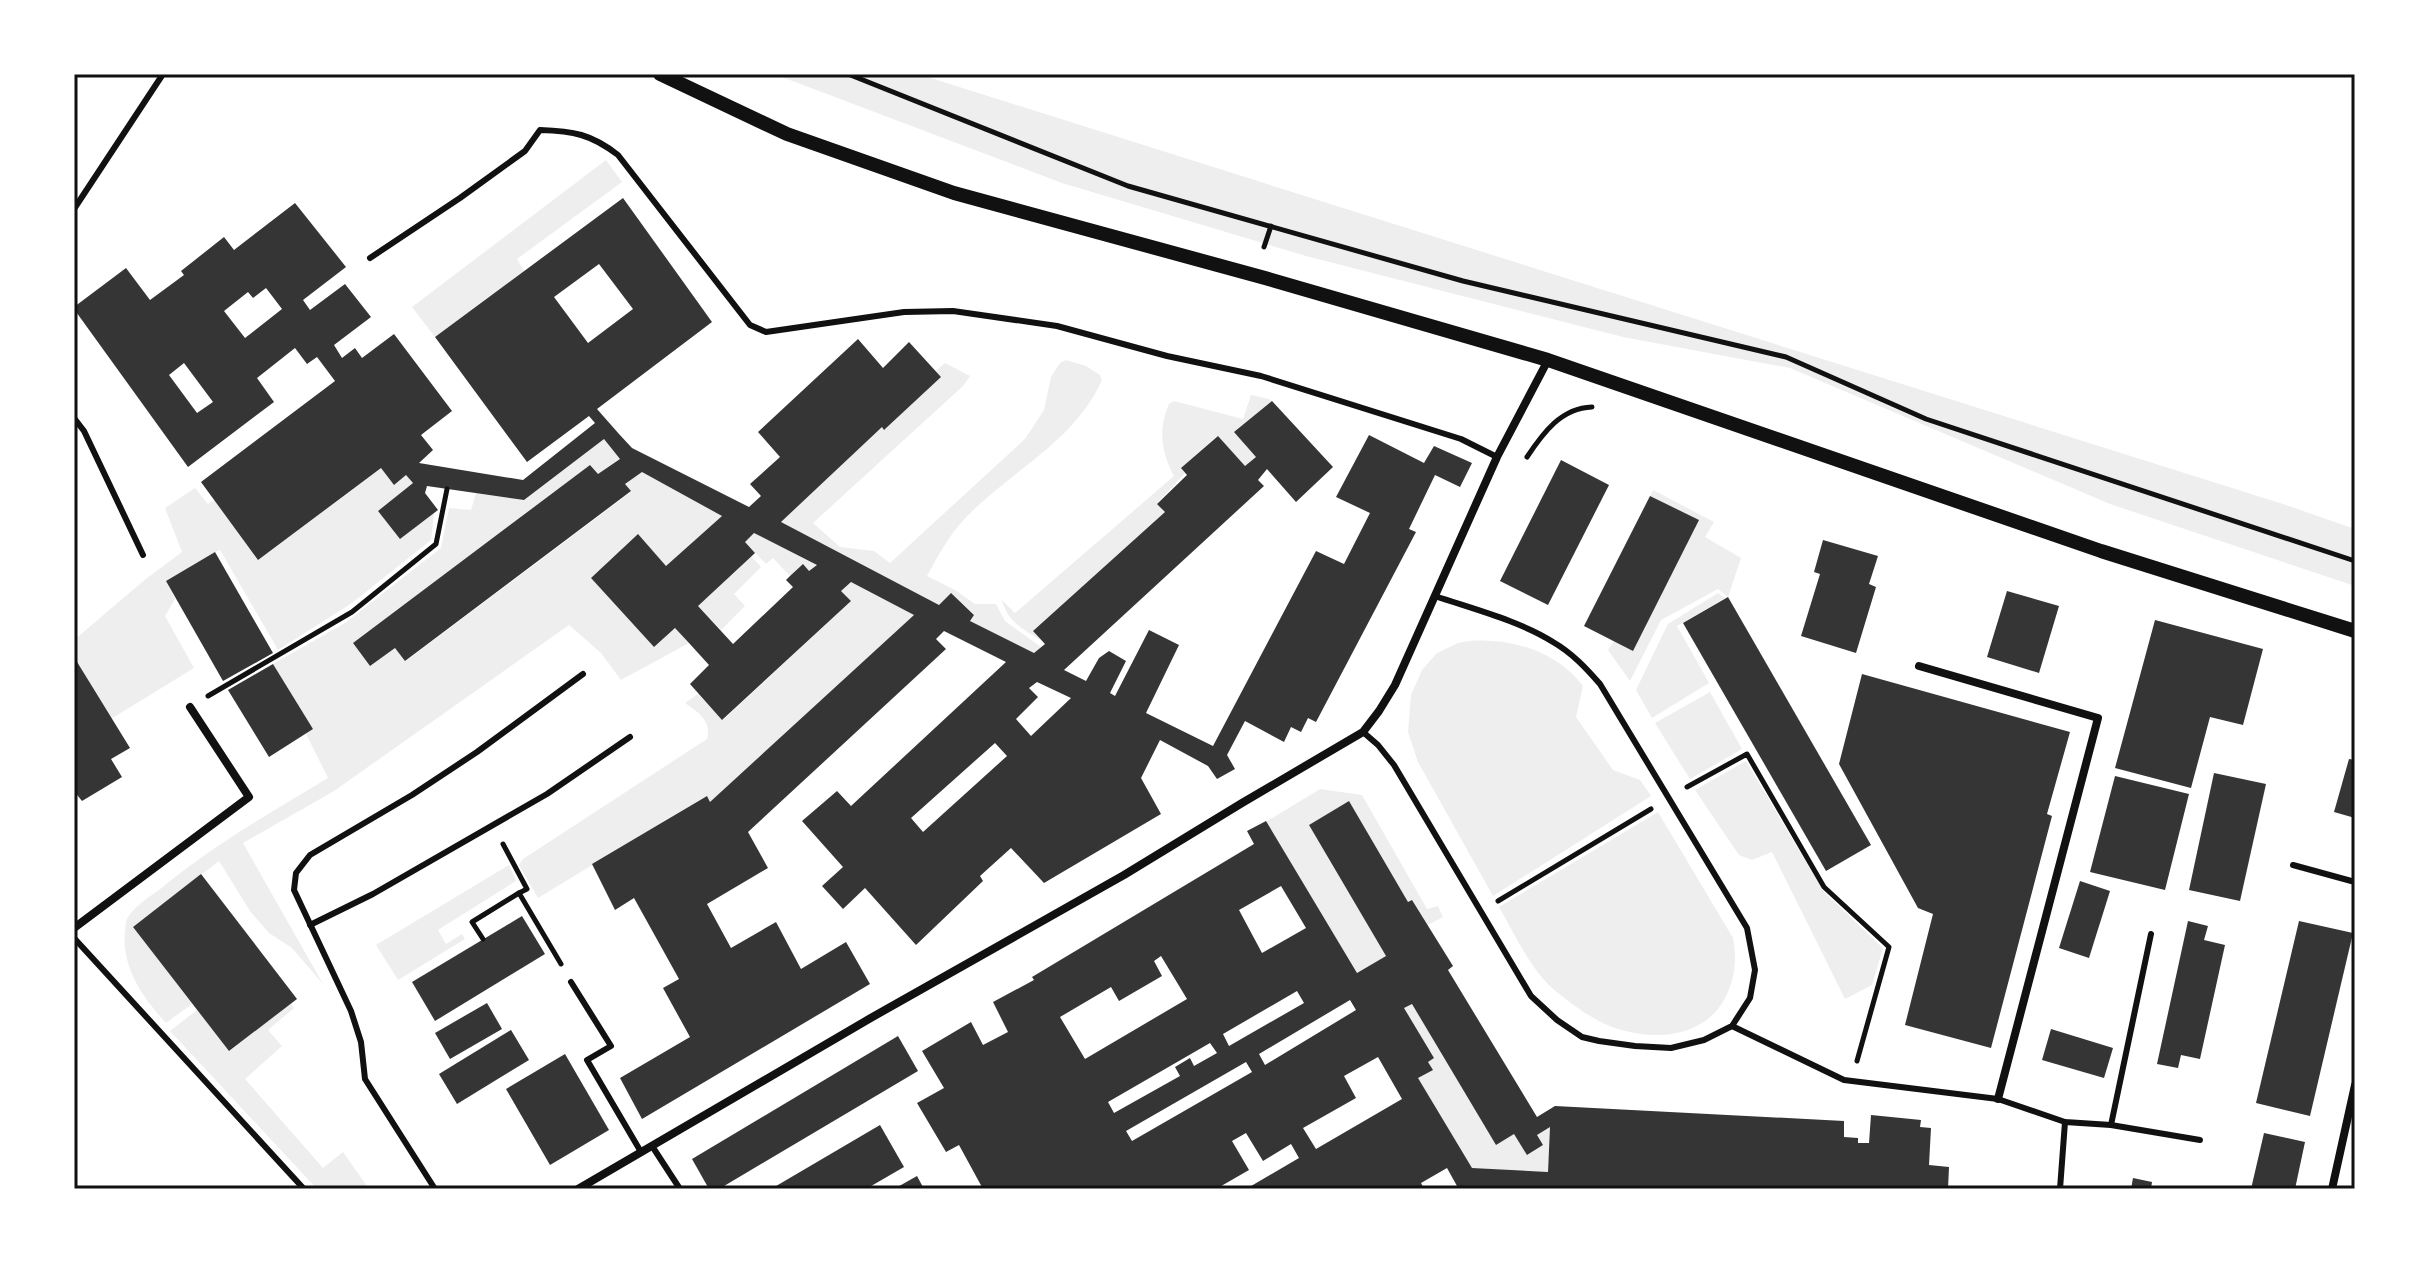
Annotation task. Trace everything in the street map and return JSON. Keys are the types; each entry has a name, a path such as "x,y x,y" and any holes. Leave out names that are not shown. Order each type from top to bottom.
{"street":[{"path":"660,74 787,134 954,193 1548,360 2101,551 2355,631"},
{"path":"578,1189 1124,875 1363,732 1395,685 1497,457 1548,360"},
{"path":"1919,666 2098,718 1998,1099"},
{"path":"74,928 249,797 190,707"},
{"path":"2332,1189 2355,1085"}],"lane":[{"path":"74,209 163,74"},
{"path":"370,258 525,151 540,130 580,133 618,155 750,325 766,332 904,312 953,311 1057,326 1167,356 1261,376 1461,439 1497,457"},
{"path":"74,418 84,431 143,555"},
{"path":"1363,732 1394,765 1531,996 1557,1020 1582,1037 1671,1048 1704,1040 1732,1026 1750,998 1755,970 1747,928 1600,684 1583,664 1552,641 1435,596"},
{"path":"435,1189 365,1079 361,1042 351,1011 294,890 296,873 310,855 412,795 477,752 583,674"},
{"path":"310,925 373,894 547,794 630,737"},
{"path":"2293,865 2355,882"},
{"path":"2111,1125 2151,934"},
{"path":"74,938 304,1189"},
{"path":"571,982 611,1046 587,1060 641,1152"},
{"path":"1732,1026 1844,1080 1998,1099 2065,1122 2111,1125 2200,1140"},
{"path":"2060,1189 2065,1122"},
{"path":"652,1146 680,1189"}],"path":[{"path":"848,74 1128,186 1463,281 1786,357 1926,419 2355,561"},
{"path":"1264,247 1271,226"},
{"path":"1497,457 1520,469 1554,421 1589,406 1603,410"},
{"path":"190,707 352,612 436,544 447,489"},
{"path":"483,939 472,922 527,889 493,825"},
{"path":"519,893 571,982"}],"shaded area":[{"path":"774,74 918,74 2283,504 2355,529 2355,586 2110,504 1790,368 1623,337 1306,256 1062,183"},
{"path":"606,160 622,182 517,259 524,271 435,337 412,307"},
{"path":"1066,360 1086,366 1100,375 1102,380 1089,403 1056,441 960,524 927,576 975,604 996,604 1005,621 1041,647 1034,653 970,621 974,614 952,594 939,605 781,522 882,427 885,429 941,377 936,371 945,363 970,376 963,386 813,523 840,547 874,551 890,563 1025,439 1044,410 1051,377 1060,363"},
{"path":"1251,395 1272,401 1256,457 1245,466 1217,436 1181,468 1185,473 1157,503 1165,512 1034,630 1041,640 1012,619 1002,600 1015,613 1174,476 1162,440 1169,404 1174,401 1243,419"},
{"path":"604,439 620,459 598,474 590,465 353,643 370,666 395,648 406,661 631,492 625,484 642,472 722,516 666,566 638,534 591,578 654,647 675,628 689,643 621,680 601,653 569,625 334,791 243,843 323,984 292,948 269,933 250,911 219,861 133,927 192,1004 166,1023 135,981 126,957 126,922 130,915 137,906 220,844 328,778 306,734 313,729 273,664 345,623 441,548 449,508 471,510 476,493 524,500"},
{"path":"381,468 394,485 406,475 413,483 378,511 400,538 434,513 431,540 352,603 278,650 220,550 215,552 166,581 175,599 165,616 194,668 111,719 74,659 74,640 182,552 165,508 195,488 208,504 215,500"},
{"path":"1653,490 1714,522 1705,537 1741,558 1728,597 1718,589 1661,620 1630,681 1608,650 1698,520 1650,496"},
{"path":"754,533 817,565 809,571 790,576 773,558 766,564 745,542"},
{"path":"751,556 761,567 734,594 745,606 721,630 698,606"},
{"path":"851,582 914,615 710,802 706,796 538,898 519,865 523,859 707,739 706,722 685,703 698,694 723,720 850,602 841,591"},
{"path":"1718,593 1725,598 1677,626 1709,683 1652,718 1636,690 1668,624"},
{"path":"1469,641 1501,642 1532,649 1572,674 1583,686 1576,717 1613,770 1640,780 1651,796 1493,896 1418,762 1408,732 1411,695 1422,670 1437,653"},
{"path":"1710,692 1742,749 1690,779 1655,723"},
{"path":"1746,761 1824,892 1883,948 1872,985 1845,999 1772,852 1752,860 1739,855 1695,790"},
{"path":"1320,789 1362,795 1427,909 1438,906 1443,917 1428,925 1408,902 1349,801 1309,825 1386,956 1357,973 1266,822"},
{"path":"1658,812 1733,938 1735,961 1728,991 1715,1012 1703,1023 1688,1030 1655,1035 1638,1034 1605,1024 1558,993 1532,964 1499,907"},
{"path":"509,865 516,881 438,930 446,944 462,934 465,939 398,980 376,945"},
{"path":"290,1003 294,1008 268,1030 282,1046 245,1079 323,1168 343,1152 369,1189 317,1189 170,1031 197,1010 230,1051"},
{"path":"1412,1004 1496,1145 1514,1134 1528,1155 1543,1145 1537,1135 1550,1127 1548,1172 1472,1168 1418,1078 1432,1070 1428,1062 1434,1058 1404,1008"}],"building":[{"path":"623,198 712,322 597,409 632,448 749,507 761,496 750,484 780,457 758,432 858,339 883,368 909,342 941,377 884,430 882,427 781,522 939,605 951,593 974,615 970,621 1034,653 1045,644 1033,631 1165,512 1157,504 1187,475 1181,468 1218,436 1245,466 1256,457 1234,432 1272,401 1333,467 1296,502 1267,469 1258,480 1264,486 1064,670 1086,681 1099,658 1109,651 1126,661 1110,693 1115,696 1149,630 1179,645 1146,713 1213,746 1316,551 1344,564 1370,513 1336,497 1369,435 1424,463 1434,446 1472,463 1460,487 1435,475 1409,529 1416,532 1316,722 1308,718 1301,732 1291,727 1284,742 1245,721 1227,755 1235,769 1217,779 1208,766 1160,740 1141,778 1161,814 1044,883 1011,848 980,876 983,881 916,945 865,888 843,909 822,886 843,867 802,821 837,791 851,806 1006,662 944,631 936,639 946,649 748,832 768,868 707,904 731,948 776,922 801,969 846,942 870,984 642,1119 620,1078 690,1037 663,988 679,979 634,898 615,910 592,864 707,796 710,802 914,615 851,582 841,591 851,601 722,720 690,684 709,665 689,643 675,628 654,647 591,578 638,534 666,566 722,516 642,472 625,484 631,491 405,661 395,648 370,666 353,643 590,465 598,474 620,459 604,439 524,500 427,486 425,493 438,510 400,539 378,511 413,483 406,475 394,485 381,468 258,560 201,482 335,381 317,357 307,364 295,348 257,378 274,402 188,467 74,307 126,268 150,300 184,275 181,271 224,237 234,250 295,203 346,267 303,300 310,310 345,284 371,317 334,345 342,358 355,348 362,358 394,334 452,411 421,435 433,450 419,463 523,480 595,423 589,416 527,462 435,337","holes":["599,264 633,309 588,343 554,297","266,288 282,309 245,338 224,311 248,292 253,298","184,363 213,402 197,413 169,375","754,533 817,565 809,571 803,564 790,576 786,580 793,587 733,644 698,606 755,553 745,542","1037,682 1071,698 1031,736 1016,719 1038,697 1029,688","995,743 1007,756 923,832 911,818"]},
{"path":"1561,460 1609,485 1548,605 1500,581"},
{"path":"1650,496 1699,520 1633,651 1584,626"},
{"path":"1823,540 1878,556 1869,584 1876,587 1856,653 1801,636 1820,574 1814,572"},
{"path":"215,552 273,653 223,681 166,581"},
{"path":"2007,591 2059,606 2039,673 1987,657"},
{"path":"1728,597 1871,845 1826,871 1683,623"},
{"path":"2155,620 2263,649 2243,725 2210,717 2191,788 2115,768"},
{"path":"74,657 130,748 111,759 122,777 82,801 74,791"},
{"path":"273,664 313,729 269,757 228,690"},
{"path":"1862,674 2070,732 2047,814 2052,816 1991,1048 1905,1025 1933,914 1918,908 1839,764"},
{"path":"2349,759 2355,760 2355,818 2334,812"},
{"path":"2214,773 2266,784 2240,901 2189,890"},
{"path":"2115,776 2189,794 2165,890 2090,872"},
{"path":"1349,801 1408,902 1412,900 1453,966 1448,970 1537,1117 1555,1106 1844,1121 1844,1137 1858,1138 1858,1143 1869,1143 1871,1115 1921,1120 1920,1127 1931,1128 1929,1165 1949,1167 1948,1189 1464,1189 1464,1186 1457,1186 1447,1168 1421,1183 1424,1189 1246,1189 1299,1158 1291,1144 1263,1161 1246,1133 1232,1141 1249,1170 1216,1189 983,1189 959,1145 946,1152 917,1103 944,1088 922,1051 971,1022 983,1045 1008,1032 993,1002 1034,980 1032,977 1254,844 1247,831 1266,821 1357,973 1386,956 1309,825","holes":["1281,886 1306,928 1262,953 1239,910","1161,956 1187,999 1085,1059 1060,1017 1111,987 1119,1001 1162,976 1154,961","1297,991 1304,1003 1229,1046 1223,1034","1350,1000 1356,1010 1265,1065 1259,1054","1412,1004 1496,1145 1514,1134 1527,1155 1543,1145 1537,1135 1550,1127 1548,1172 1472,1168 1418,1078 1433,1070 1428,1062 1434,1058 1404,1008","1210,1043 1217,1053 1194,1066 1190,1058 1175,1067 1180,1076 1114,1113 1108,1102","1378,1057 1402,1099 1316,1149 1303,1128 1356,1098 1344,1076","1246,1062 1252,1072 1132,1141 1126,1131"]},
{"path":"201,874 297,999 229,1051 133,927"},
{"path":"2080,881 2110,891 2089,958 2059,948"},
{"path":"522,916 545,954 435,1021 412,982"},
{"path":"2188,921 2208,926 2204,940 2225,945 2200,1059 2181,1055 2178,1068 2157,1064"},
{"path":"2299,921 2353,933 2310,1116 2256,1103"},
{"path":"487,1003 502,1029 450,1059 435,1033"},
{"path":"2051,1029 2113,1048 2104,1078 2042,1060"},
{"path":"511,1030 529,1060 457,1104 439,1074"},
{"path":"898,1036 918,1071 719,1189 709,1189 692,1159"},
{"path":"565,1054 609,1130 550,1165 506,1089"},
{"path":"880,1125 904,1167 866,1189 771,1189"},
{"path":"2264,1133 2305,1142 2295,1189 2251,1189"},
{"path":"917,1176 924,1189 894,1189"},
{"path":"2133,1178 2152,1182 2151,1189 2131,1189"}]}
